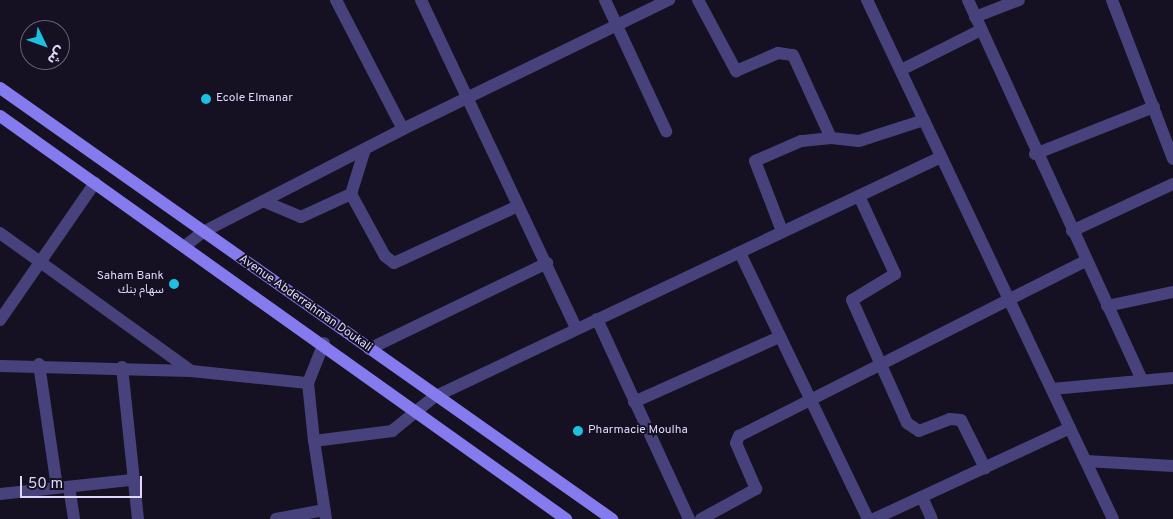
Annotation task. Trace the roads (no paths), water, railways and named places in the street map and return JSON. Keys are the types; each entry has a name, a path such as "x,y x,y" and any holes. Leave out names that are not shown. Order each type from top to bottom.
{"main road":[{"name":"Avenue Abderrahman Doukali","path":"0,88 434,397 612,519"},
{"name":"Avenue Abderrahman Doukali","path":"0,116 324,343 566,519"}],"street":[{"path":"336,0 404,129"},
{"path":"421,0 466,100 576,328"},
{"path":"605,0 666,131"},
{"path":"185,246 203,232 404,129 669,0"},
{"path":"698,0 736,71 778,53 793,56 831,138"},
{"path":"867,0 1113,519"},
{"path":"968,0 1035,154 1142,380"},
{"path":"975,17 1019,0"},
{"path":"1112,0 1173,159"},
{"path":"901,70 981,30"},
{"path":"1035,154 1154,107"},
{"path":"782,231 755,161 801,141 831,138 859,140 924,120"},
{"path":"365,149 351,194 385,256 394,263 518,206"},
{"path":"314,441 392,431 434,397 576,328 740,253 782,231 941,157"},
{"path":"0,320 38,261 95,183"},
{"path":"1072,232 1173,184"},
{"path":"263,201 301,217 351,194"},
{"path":"859,196 895,274 852,298 909,427 919,431 950,419 961,420 985,468"},
{"path":"0,232 191,371"},
{"path":"740,253 868,519"},
{"path":"701,519 756,489 737,438 1086,261"},
{"path":"369,349 546,263"},
{"path":"1107,306 1173,292"},
{"path":"597,319 689,519"},
{"path":"634,402 780,337"},
{"path":"276,519 325,515 308,384 324,343"},
{"path":"0,366 39,364 191,371 308,384"},
{"path":"39,364 63,488 74,519"},
{"path":"122,367 132,480 138,519"},
{"path":"1052,389 1173,378"},
{"path":"874,519 1070,428"},
{"path":"1086,460 1173,466"},
{"path":"0,494 132,480"},
{"path":"922,497 932,519"}],"place":[{"name":"Ecole Elmanar","path":"206,99"},
{"name":"Saham Bank سهام بنك","path":"174,284"},
{"name":"Pharmacie Moulha","path":"578,431"}]}
